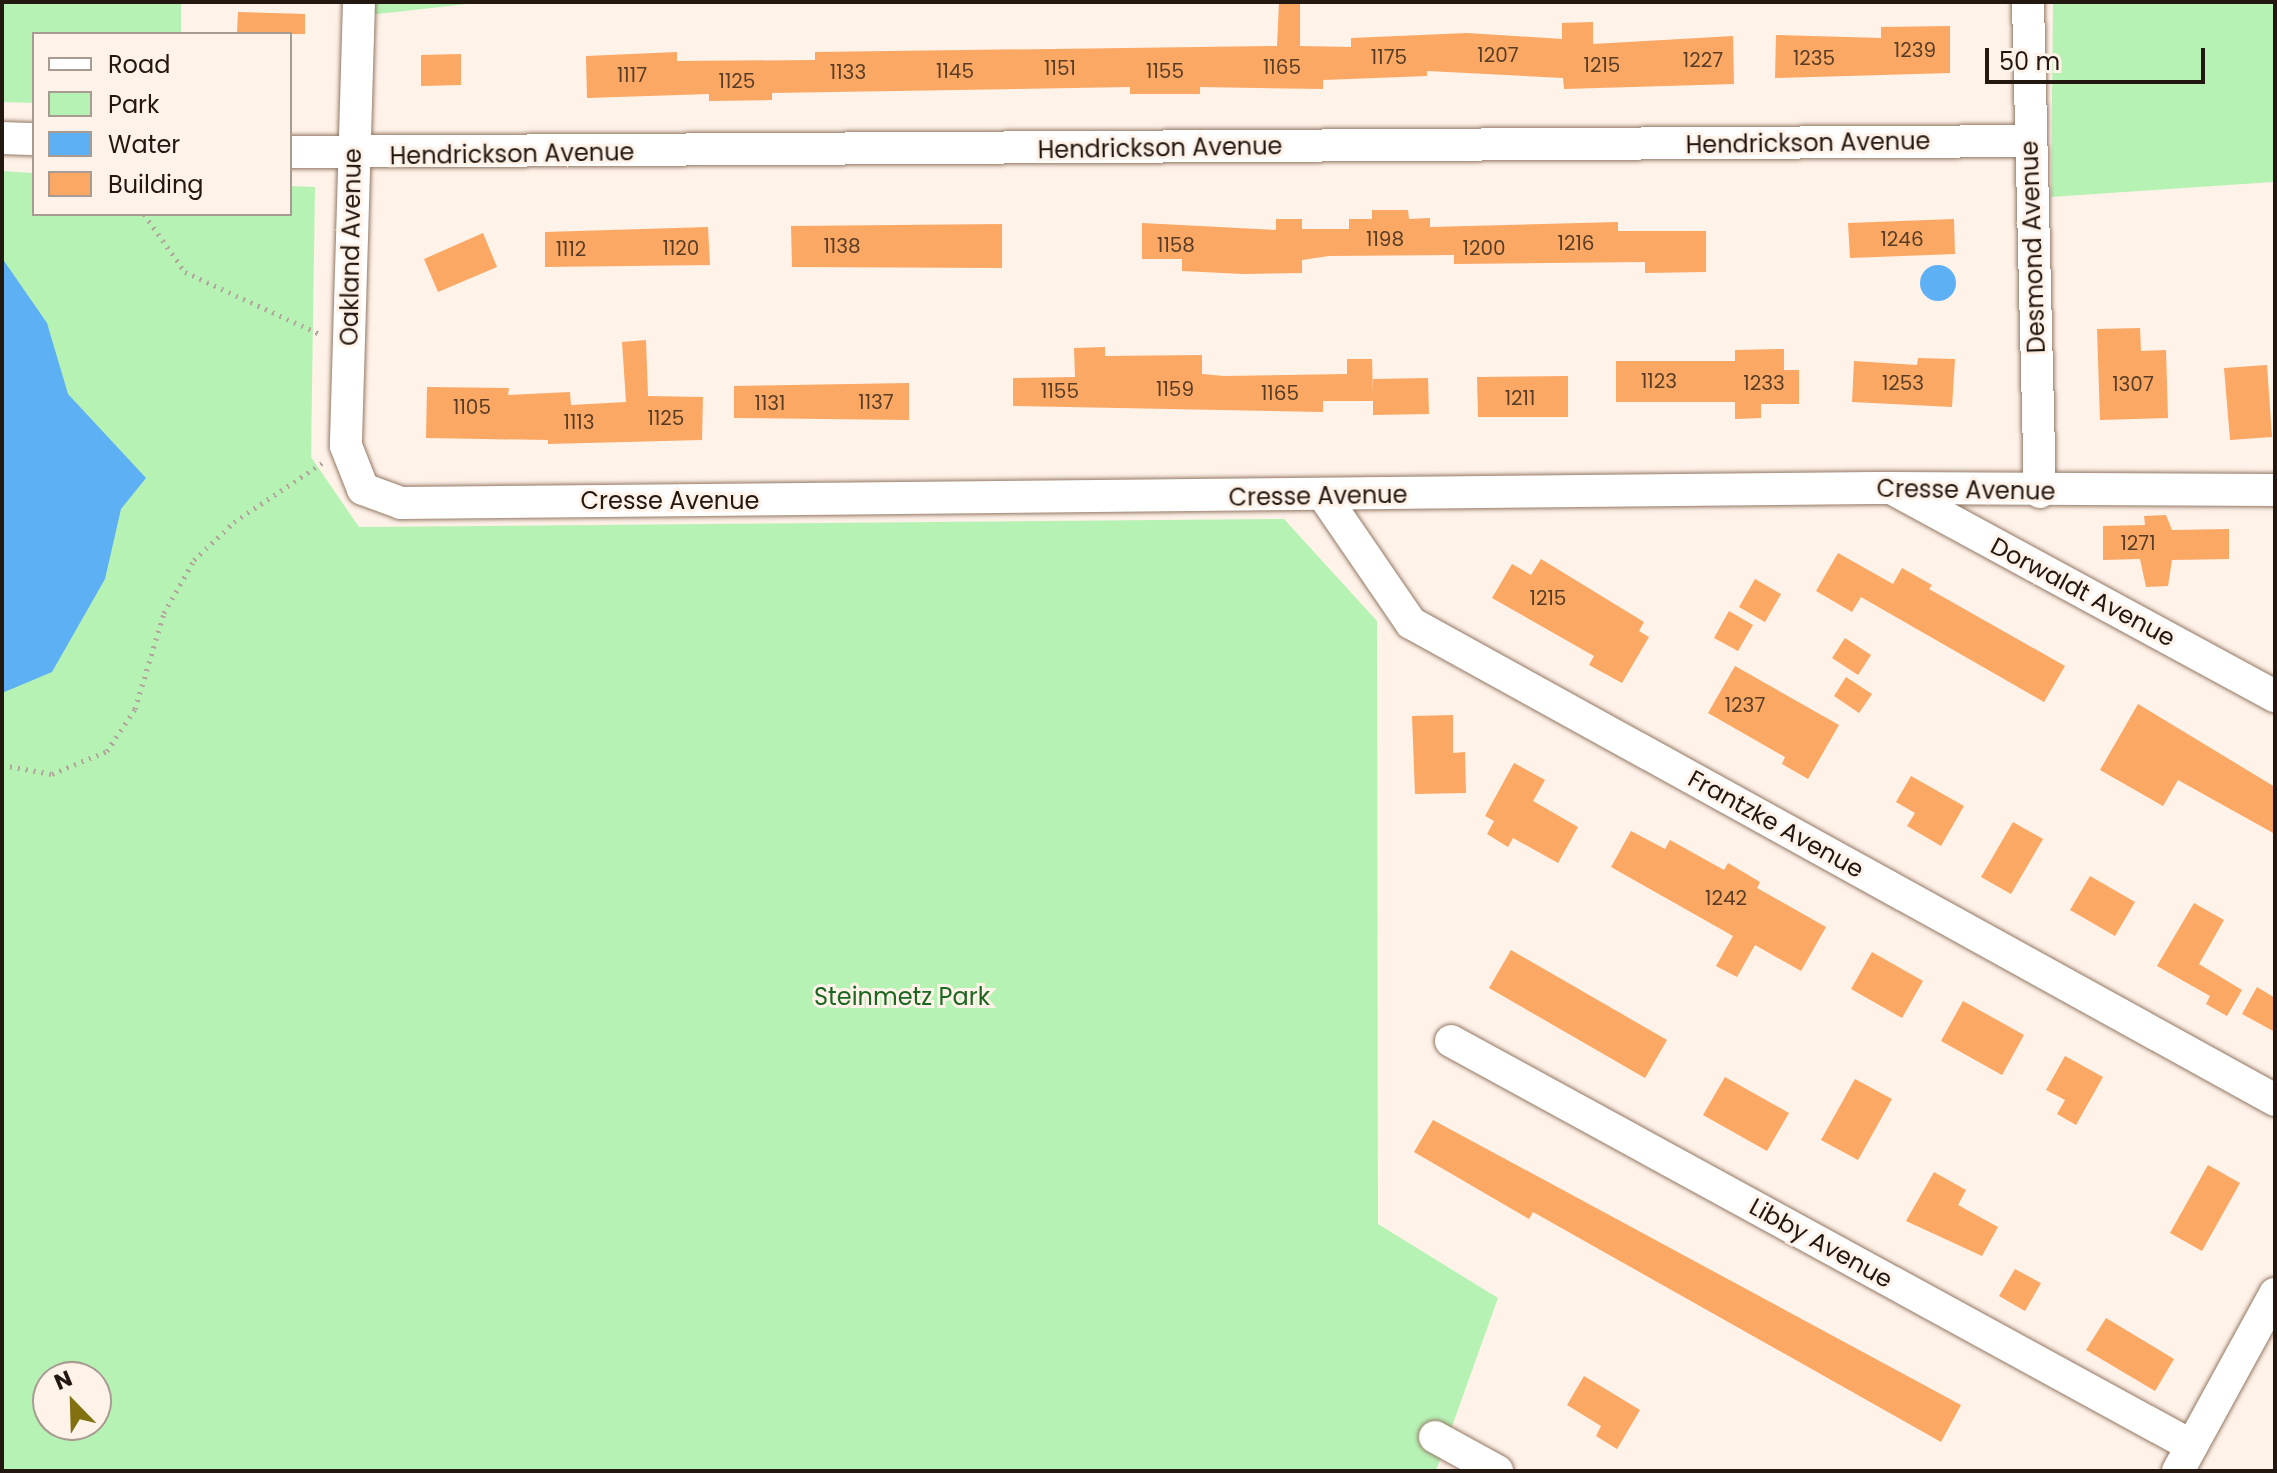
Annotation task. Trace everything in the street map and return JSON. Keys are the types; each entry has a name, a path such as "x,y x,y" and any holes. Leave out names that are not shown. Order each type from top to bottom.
{"street":[{"name":"Oakland Avenue","path":"359,2 346,446 363,489"},
{"name":"Desmond Avenue","path":"2028,2 2029,141 2040,492"},
{"path":"2,138 32,139"},
{"name":"Hendrickson Avenue","path":"292,152 353,155 2029,141"},
{"name":"Cresse Avenue","path":"363,489 401,503 1890,488 2040,492 2275,490"},
{"name":"Dorwaldt Avenue","path":"1890,488 2275,696"},
{"name":"Frantzke Avenue","path":"1324,496 1411,623 2275,1100"},
{"name":"Libby Avenue","path":"1451,1041 2185,1458"},
{"path":"2185,1458 2275,1294"},
{"path":"1435,1437 1497,1471"}],"path":[{"path":"145,216 185,272 349,348"},
{"path":"2,765 52,774 107,751 135,709 164,613 194,560 234,522 346,446"}],"green space":[{"path":"2,2 181,2 181,32 32,32 32,103 2,102"},
{"path":"369,2 485,2 369,15"},
{"path":"2053,2 2275,2 2275,188 2273,182 2051,197"},
{"name":"Steinmetz Park","path":"2,171 32,173 32,216 292,216 292,186 315,187 311,457 359,527 1284,519 1377,621 1378,1224 1498,1298 1436,1471 2,1471"}],"water":[{"path":"2,258 47,323 68,394 146,478 121,509 105,579 52,672 2,693"},
{"path":"1938,265 1951,270 1956,283 1951,296 1938,301 1925,296 1920,283 1925,270"}],"building":[{"path":"1279,2 1300,2 1300,46 1351,47 1351,38 1467,33 1562,39 1562,23 1593,22 1593,44 1733,36 1734,84 1564,89 1563,78 1427,71 1427,76 1323,80 1323,89 1200,87 1200,94 1130,94 1130,87 772,93 772,100 709,101 709,94 587,98 586,56 677,52 677,61 815,60 815,52 1277,46"},
{"path":"238,12 305,14 305,34 237,32"},
{"path":"1950,26 1950,73 1775,78 1776,35 1881,38 1881,27"},
{"path":"461,54 461,85 421,86 421,55"},
{"path":"1372,210 1408,210 1409,219 1430,218 1430,227 1618,222 1618,231 1706,231 1706,272 1645,273 1645,262 1454,264 1454,255 1329,256 1302,260 1302,273 1243,274 1182,271 1182,259 1142,259 1142,223 1276,230 1276,219 1302,219 1302,229 1349,229 1349,219 1372,219"},
{"path":"1954,219 1955,254 1850,258 1848,223"},
{"path":"1002,224 1002,268 792,267 791,226"},
{"path":"708,227 710,265 545,267 545,232"},
{"path":"483,233 497,267 438,292 424,259"},
{"path":"2140,328 2141,351 2166,350 2168,418 2100,420 2097,329"},
{"path":"646,340 648,396 703,397 702,440 548,444 548,440 426,438 427,387 509,388 508,395 570,392 571,405 626,402 622,342"},
{"path":"1105,347 1105,356 1202,355 1202,374 1224,376 1347,374 1347,359 1372,359 1373,393 1373,379 1428,378 1429,414 1373,415 1373,401 1323,401 1323,412 1013,406 1013,378 1075,377 1074,348"},
{"path":"1784,349 1784,370 1799,370 1799,404 1761,404 1761,418 1735,419 1735,402 1616,402 1616,361 1735,361 1735,350"},
{"path":"1918,358 1955,359 1952,407 1852,402 1854,361 1917,365"},
{"path":"2267,365 2272,437 2230,440 2224,368"},
{"path":"1568,376 1568,417 1478,417 1477,377"},
{"path":"909,383 909,420 734,418 734,386"},
{"path":"2166,515 2172,530 2229,529 2229,559 2172,560 2168,586 2146,587 2140,559 2103,560 2103,526 2145,525 2144,516"},
{"path":"1838,553 1893,584 1902,568 1932,585 1929,589 2065,666 2044,702 1861,597 1852,612 1816,591"},
{"path":"1541,559 1644,622 1639,631 1649,637 1622,683 1589,665 1594,656 1492,598 1512,564 1531,575"},
{"path":"1755,579 1781,594 1765,622 1739,607"},
{"path":"1729,611 1753,625 1738,651 1714,638"},
{"path":"1845,638 1871,655 1858,675 1832,658"},
{"path":"1735,666 1839,725 1808,779 1782,764 1785,757 1708,713"},
{"path":"1846,677 1872,694 1859,713 1834,696"},
{"path":"2138,704 2275,787 2275,834 2178,780 2163,806 2100,770"},
{"path":"1453,715 1453,753 1465,752 1466,793 1415,794 1412,716"},
{"path":"1514,763 1545,780 1533,801 1578,827 1558,863 1513,838 1508,847 1487,834 1494,821 1485,816"},
{"path":"1911,776 1964,806 1941,846 1907,826 1915,813 1896,802"},
{"path":"2013,822 2043,839 2011,894 1981,877"},
{"path":"1631,831 1665,849 1670,840 1724,870 1728,863 1760,882 1757,888 1826,927 1801,971 1755,945 1737,977 1716,966 1733,936 1611,867"},
{"path":"2090,876 2135,902 2115,936 2070,910"},
{"path":"2194,903 2224,920 2199,964 2242,990 2227,1016 2206,1004 2210,996 2157,966"},
{"path":"1511,950 1667,1040 1645,1078 1489,988"},
{"path":"1872,952 1923,981 1902,1018 1851,989"},
{"path":"2257,987 2275,998 2275,1032 2242,1014"},
{"path":"1963,1001 2024,1035 2002,1075 1941,1041"},
{"path":"2065,1056 2103,1077 2076,1125 2057,1114 2065,1100 2046,1090"},
{"path":"1725,1077 1789,1113 1767,1151 1703,1115"},
{"path":"1855,1079 1892,1099 1858,1160 1821,1140"},
{"path":"1433,1120 1961,1405 1941,1442 1533,1212 1529,1219 1414,1152"},
{"path":"2208,1165 2240,1183 2202,1251 2170,1233"},
{"path":"1934,1172 1966,1190 1958,1205 1998,1227 1982,1256 1906,1221"},
{"path":"2015,1269 2041,1283 2025,1311 1999,1296"},
{"path":"2106,1318 2174,1359 2155,1391 2086,1350"},
{"path":"1584,1376 1640,1410 1617,1449 1596,1436 1601,1426 1567,1405"}]}
